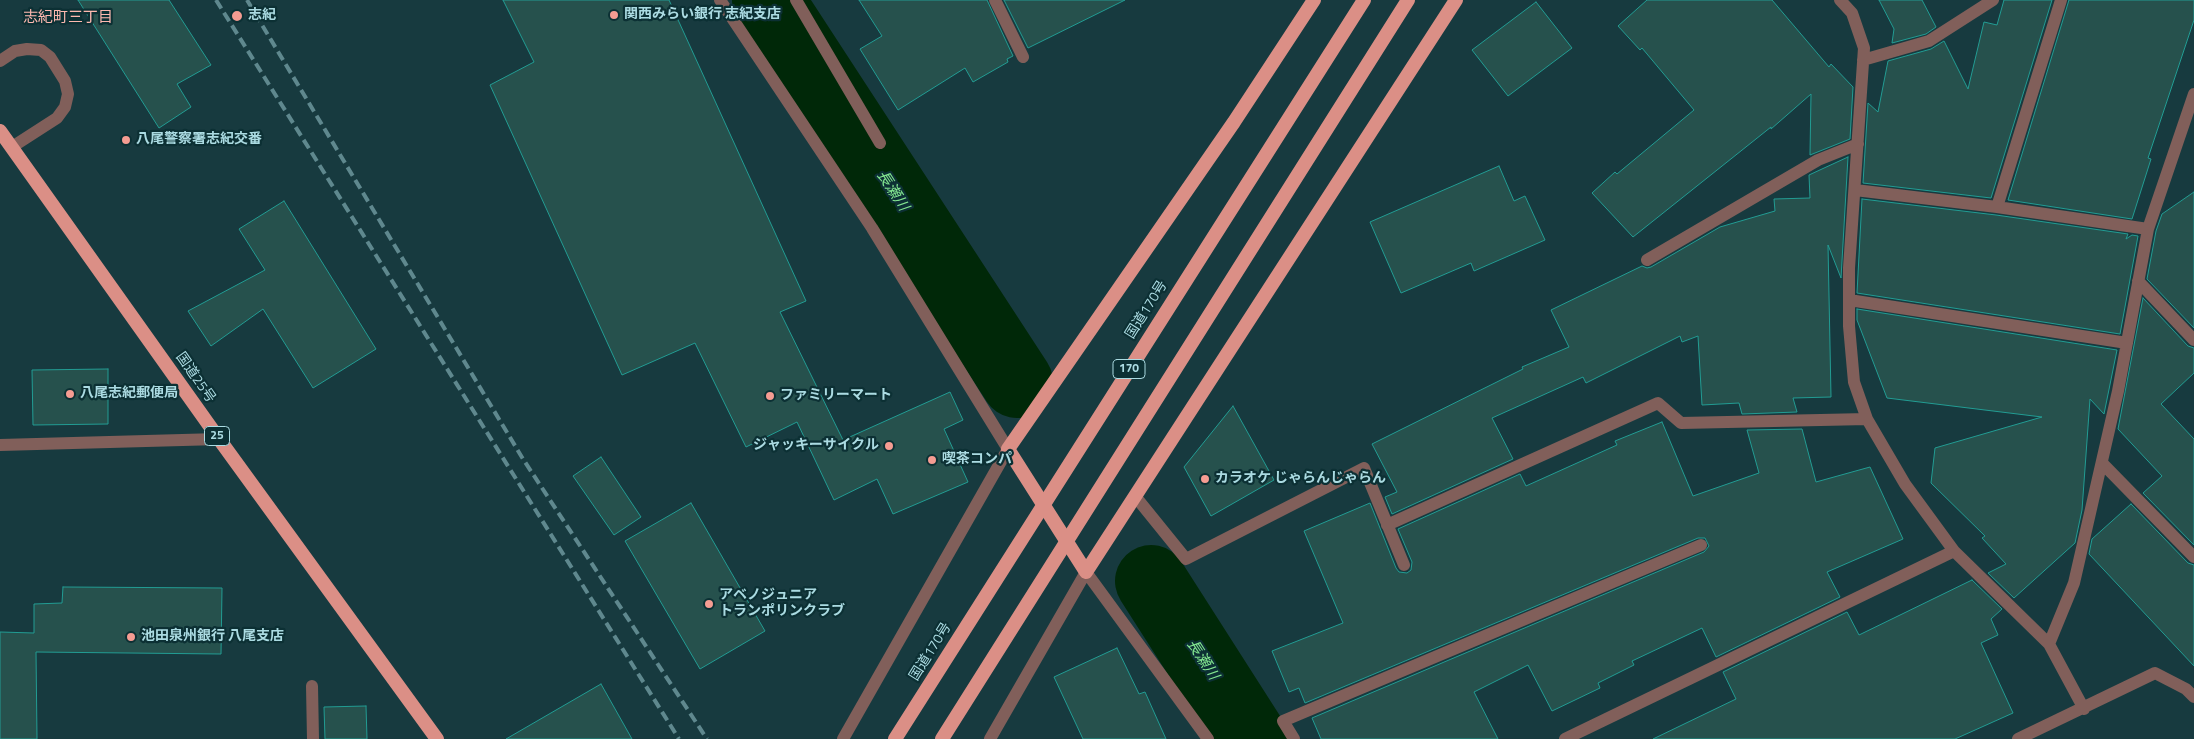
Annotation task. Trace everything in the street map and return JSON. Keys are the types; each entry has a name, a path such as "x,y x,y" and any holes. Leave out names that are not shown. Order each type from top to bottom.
{"highway":[{"path":"1314,0 1234,122 1008,449 1086,572 1456,0"},
{"name":"国道170号","path":"895,739 1364,0"},
{"name":"170","path":"942,739 1408,0"},
{"name":"国道25号","path":"0,131 219,439 436,739"}],"street":[{"path":"720,0 872,228 1008,449 843,739"},
{"path":"796,0 880,143"},
{"path":"995,0 1023,57"},
{"path":"1840,0 1852,13 1864,48 1849,300 1854,382 1867,419 1904,484 1954,551 2049,644 2084,709"},
{"path":"1863,60 1929,41 1992,0"},
{"path":"1998,207 2061,0"},
{"path":"0,61 15,51 27,49 41,50 50,57 65,81 68,94 65,108 57,118 12,147"},
{"path":"2049,644 2074,583 2102,463 2148,229 2194,94"},
{"path":"1647,260 1818,160 1858,144"},
{"path":"1855,190 1998,207 2148,229"},
{"path":"2138,281 2194,340"},
{"path":"1849,300 2127,343"},
{"path":"1387,524 1658,403 1681,423 1867,419"},
{"path":"0,445 219,439"},
{"path":"2102,463 2194,557"},
{"path":"1135,496 1186,559 1364,468 1404,565"},
{"path":"1294,739 1283,721 1701,545"},
{"path":"1565,739 1954,551"},
{"path":"990,739 1086,572 1208,739"},
{"path":"2018,739 2084,709 2155,673 2192,689"},
{"path":"312,686 313,739"}],"building":[{"path":"78,0 169,0 211,65 177,84 191,107 159,128"},
{"path":"503,0 669,0 806,301 780,312 843,440 950,392 963,420 944,429 968,482 893,514 877,479 834,500 797,422 746,447 695,343 622,375 490,85 534,62"},
{"path":"859,0 987,0 1013,56 1007,59 1008,62 973,82 965,68 898,110 860,49 882,36"},
{"path":"1004,0 1125,0 1028,48"},
{"path":"1647,0 1772,0 1829,67 1831,64 1853,87 1850,139 1810,155 1811,94 1771,129 1771,127 1633,237 1592,193 1615,172 1617,174 1694,110 1642,48 1640,50 1618,26"},
{"path":"1879,0 1922,0 1936,27 1926,34 1892,43 1894,29"},
{"path":"2004,0 2052,0 1991,198 1863,183 1868,103 1878,112 1888,61 1931,49 1944,41 1968,89 1984,22 1997,25"},
{"path":"2069,0 2194,0 2194,20 2148,158 2151,159 2132,219 2008,200"},
{"path":"1536,2 1572,48 1508,96 1472,50"},
{"path":"1848,157 1841,278 1828,245 1831,397 1793,398 1797,412 1742,414 1739,403 1702,405 1698,336 1682,342 1680,336 1586,383 1583,377 1492,418 1513,459 1392,514 1385,497 1397,492 1372,444 1523,369 1522,367 1569,347 1551,310 1642,266 1651,267 1720,227 1775,211 1774,199 1810,198 1809,175"},
{"path":"1499,166 1514,201 1525,196 1545,240 1474,271 1471,263 1401,293 1370,222"},
{"path":"2194,192 2194,328 2147,279 2156,231 2162,214"},
{"path":"1862,199 1996,215 2128,234 2126,239 2132,235 2138,236 2120,334 1857,293"},
{"path":"284,201 376,349 313,388 263,309 211,346 188,311 265,270 239,229"},
{"path":"2143,298 2188,346 2194,348 2194,373 2161,404 2194,439 2194,545 2143,493 2162,476 2118,429"},
{"path":"1857,309 2117,350 2104,414 2090,399 2082,510 2075,543 2014,598 1988,573 2006,564 1982,538 1985,536 1931,483 1935,448 2042,417 1887,398 1857,320"},
{"name":"八尾志紀郵便局","path":"108,369 108,424 33,425 32,370"},
{"path":"1233,406 1274,480 1211,516 1184,467"},
{"path":"1662,422 1693,496 1759,473 1747,430 1802,429 1816,482 1870,467 1903,539 1827,572 1840,597 1716,657 1702,628 1632,661 1634,665 1598,683 1600,688 1552,711 1528,665 1474,692 1498,739 1321,739 1312,718 1704,552 1709,546 1705,538 1698,538 1305,703 1299,688 1289,692 1272,651 1343,623 1304,531 1370,503 1396,568 1399,572 1407,573 1411,570 1412,562 1398,529 1520,474 1526,486 1617,445 1615,441"},
{"path":"601,457 641,517 614,535 573,476"},
{"path":"691,503 765,631 700,669 625,541"},
{"path":"2131,504 2188,563 2194,565 2194,666 2089,554 2092,539"},
{"path":"1972,580 2002,609 1991,619 1998,635 1981,643 2013,713 1955,739 1653,739 1736,699 1723,672 1847,612 1859,635"},
{"path":"63,587 222,588 221,654 36,652 37,739 0,739 0,632 34,633 34,604 62,603"},
{"path":"1117,648 1139,694 1145,692 1166,739 1083,739 1054,677"},
{"path":"601,684 632,739 506,739"},
{"path":"366,706 367,739 325,739 324,707"}],"waterway":[{"name":"長瀬川","path":"768,0 1017,382"},
{"name":"長瀬川","path":"1151,581 1252,739"}],"railway":[{"path":"216,0 679,739"},
{"path":"247,0 523,459 707,739"}],"place":[{"name":"関西みらい銀行 志紀支店","path":"614,15"},
{"name":"志紀","path":"237,16"},
{"name":"八尾警察署志紀交番","path":"126,140"},
{"name":"八尾志紀郵便局","path":"70,394"},
{"name":"ファミリーマート","path":"770,396"},
{"name":"ジャッキーサイクル","path":"889,446"},
{"name":"喫茶コンパ","path":"932,460"},
{"name":"カラオケ じゃらんじゃらん","path":"1205,479"},
{"name":"アベノジュニア トランポリンクラブ","path":"709,604"},
{"name":"池田泉州銀行 八尾支店","path":"131,637"}],"district":[{"name":"志紀町三丁目","path":"68,18"}]}
